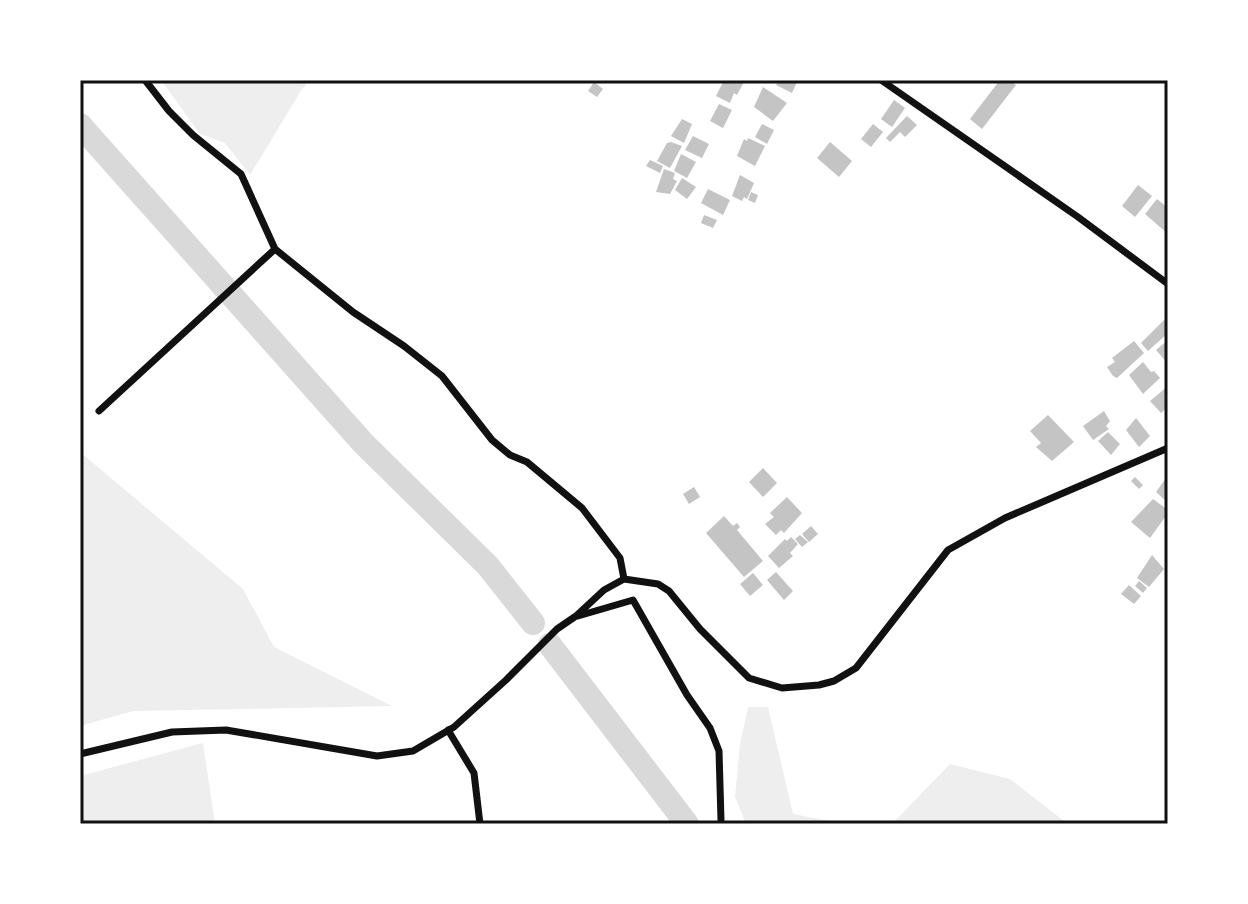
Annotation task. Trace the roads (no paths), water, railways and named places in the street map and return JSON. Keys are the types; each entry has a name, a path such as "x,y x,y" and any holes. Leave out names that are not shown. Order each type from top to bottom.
{"street":[{"path":"145,80 193,135 241,174 275,249 353,312 442,376 492,440 510,455 527,462 582,508 620,558 624,579"},
{"path":"881,80 1066,208 1168,284"},
{"path":"99,411 275,249"},
{"path":"80,754 172,732 226,730 386,756 413,751 448,730 506,680 557,629 604,590 624,579 658,584 669,591 700,629 749,678 782,688 834,681 856,668 948,550 1005,518 1168,448"},
{"path":"576,616 633,600 687,695 710,728 719,751 721,820"},
{"path":"448,730 474,773 480,824"}],"waterway":[{"path":"80,125 363,443 488,566 533,623"},
{"path":"550,645 687,824"}]}
